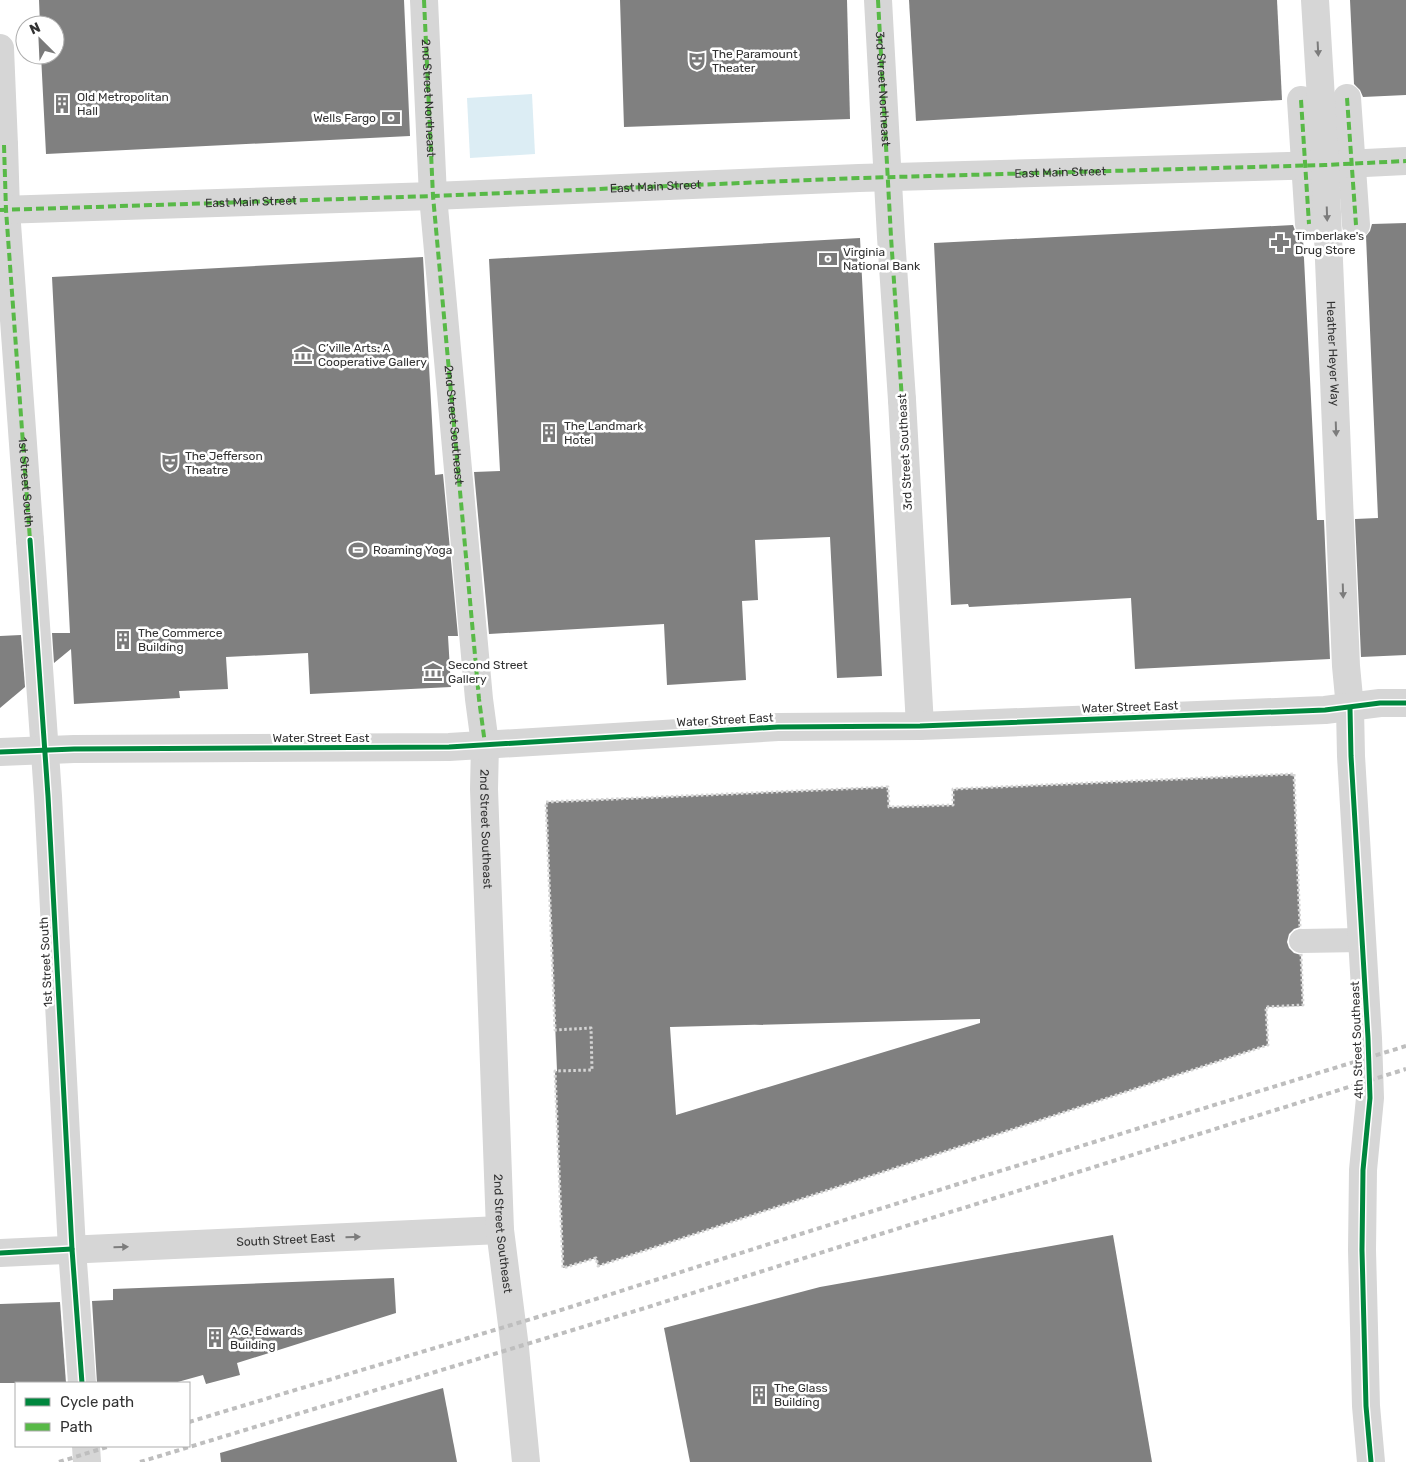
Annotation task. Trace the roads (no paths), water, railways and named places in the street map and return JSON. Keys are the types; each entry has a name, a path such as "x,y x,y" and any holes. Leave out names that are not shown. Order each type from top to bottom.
{"street":[{"name":"2nd Street Northeast","path":"424,0 433,196"},
{"name":"3rd Street Northeast","path":"878,0 888,178"},
{"name":"Heather Heyer Way","path":"1315,0 1316,166 1350,708"},
{"name":"1st Street South","path":"0,48 4,145 3,210 45,750 72,1249 82,1382"},
{"path":"1347,98 1356,225"},
{"path":"1301,100 1316,166 1309,224"},
{"name":"East Main Street","path":"3,210 433,196 888,178 1316,166 1406,161"},
{"name":"3rd Street Southeast","path":"888,178 920,726"},
{"name":"2nd Street Southeast","path":"433,196 478,699 485,744 484,789 500,1230 515,1348 526,1462"},
{"name":"Water Street East","path":"0,752 45,750 404,748 778,727 920,726 1325,710 1380,703 1406,703"},
{"name":"4th Street Southeast","path":"1350,708 1370,1098 1363,1170 1362,1282 1366,1406 1371,1462"},
{"name":"South Street East","path":"0,1252 500,1230"},
{"path":"86,1447 87,1462"}],"lane":[{"path":"1301,942 1362,940"}],"railway":[{"path":"190,1422 561,1310 974,1179 1406,1046"},
{"path":"190,1447 645,1308 1406,1069"},
{"path":"59,1462 107,1447"},
{"path":"140,1462 189,1447"}],"place":[{"name":"The Paramount Theater","path":"697,61"},
{"name":"Old Metropolitan Hall","path":"62,104"},
{"name":"Wells Fargo","path":"391,118"},
{"name":"Timberlake's Drug Store","path":"1280,243"},
{"name":"Virginia National Bank","path":"828,259"},
{"name":"C’ville Arts: A Cooperative Gallery","path":"303,355"},
{"name":"The Landmark Hotel","path":"549,433"},
{"name":"The Jefferson Theatre","path":"170,463"},
{"name":"Roaming Yoga","path":"358,550"},
{"name":"The Commerce Building","path":"123,640"},
{"name":"Second Street Gallery","path":"433,672"},
{"name":"A.G. Edwards Building","path":"215,1338"},
{"name":"The Glass Building","path":"759,1395"}]}
